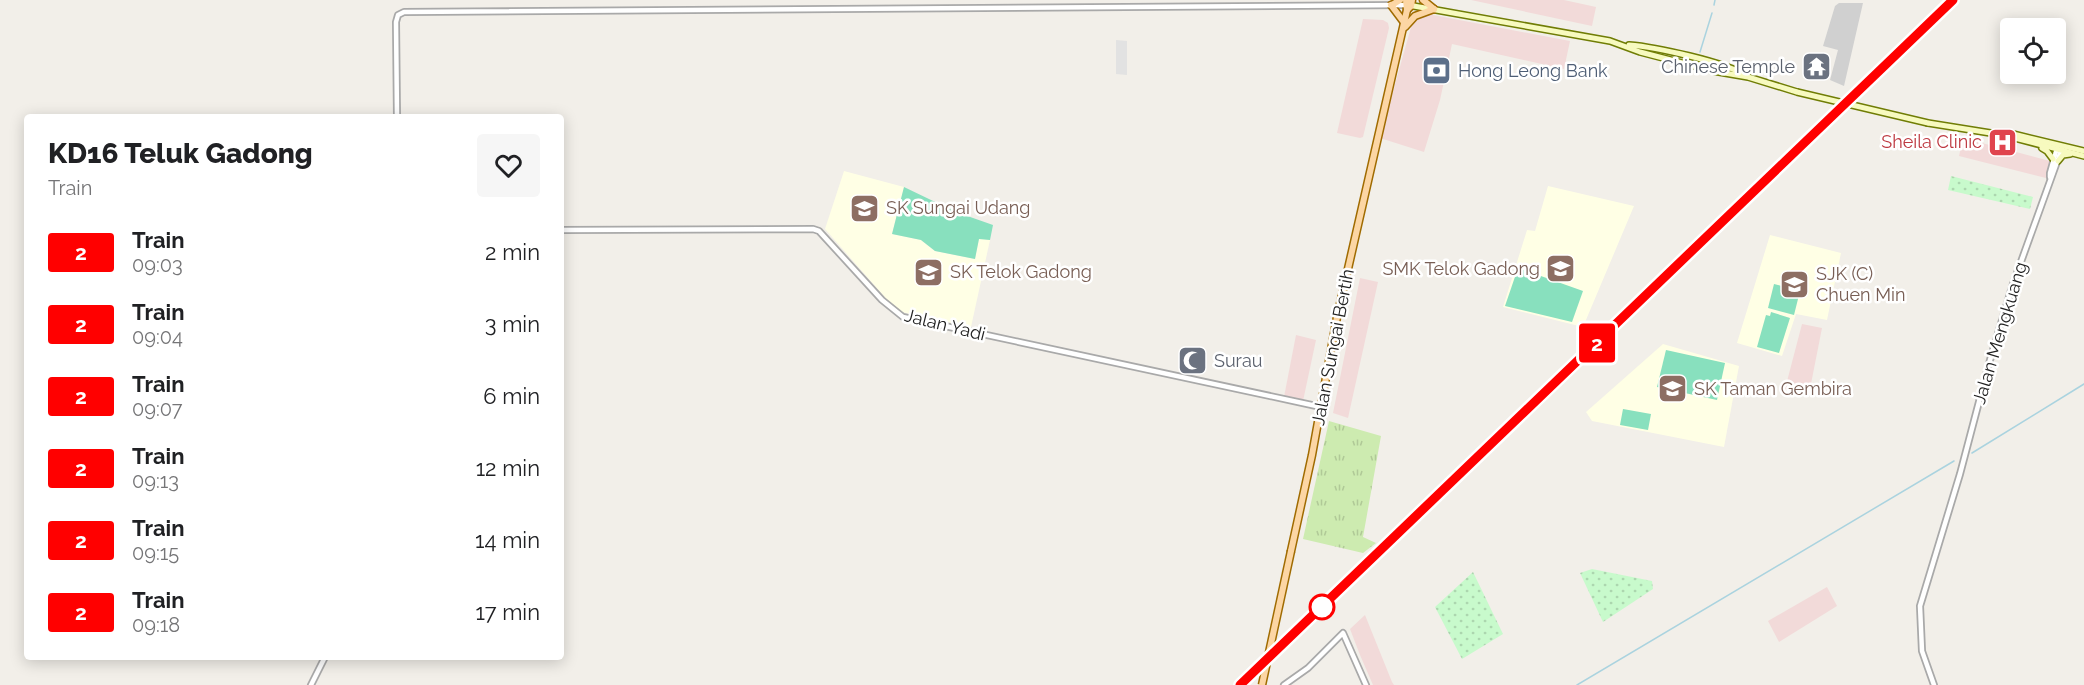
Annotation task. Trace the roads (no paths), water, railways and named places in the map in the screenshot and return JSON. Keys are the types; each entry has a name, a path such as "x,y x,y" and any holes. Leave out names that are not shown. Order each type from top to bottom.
{"main road":[{"path":"1423,0 1434,9"},
{"path":"1391,5 1407,3 1583,35 1697,68 1748,77 1797,92 1929,123 2003,135 2035,144 2084,151"},
{"name":"Jalan Sungai Bertih","path":"1262,685 1321,407 1337,317 1407,3"},
{"path":"1391,5 1404,22"},
{"path":"1402,31 1415,16 1434,9"},
{"path":"1624,45 1665,51 1737,70 1748,77"},
{"path":"1665,51 1664,54 1668,58 1697,68"},
{"path":"2003,135 2008,133 2084,156"},
{"path":"2035,144 2047,151 2055,160 2068,154 2084,156"}],"street":[{"path":"396,114 396,22 398,15 405,12 1391,5"},
{"name":"Jalan Mengkuang","path":"1934,685 1922,651 1920,606 1992,351 2060,147"},
{"name":"Jalan Yadi","path":"564,230 813,229 819,231 882,300 903,317 1321,407"},
{"path":"1284,685 1308,668 1343,633 1366,685"},
{"path":"311,685 324,660"}],"waterway":[{"path":"1714,5 1715,0"},
{"path":"1700,52 1712,13"},
{"path":"1972,453 2084,384"},
{"path":"1577,685 1954,461"}],"railway":[{"path":"1243,685 1957,0"}],"train":[{"name":"2","path":"1240,685 1953,0"}],"place":[{"name":"Chinese Temple","path":"1816,67"},
{"name":"Hong Leong Bank","path":"1437,71"},
{"name":"Sheila Clinic","path":"2003,142"},
{"name":"SK Sungai Udang","path":"865,208"},
{"name":"SMK Telok Gadong","path":"1561,269"},
{"name":"SK Telok Gadong","path":"929,272"},
{"name":"SJK (C) Chuen Min","path":"1795,284"},
{"name":"Surau","path":"1193,361"},
{"name":"SK Taman Gembira","path":"1673,389"}]}
